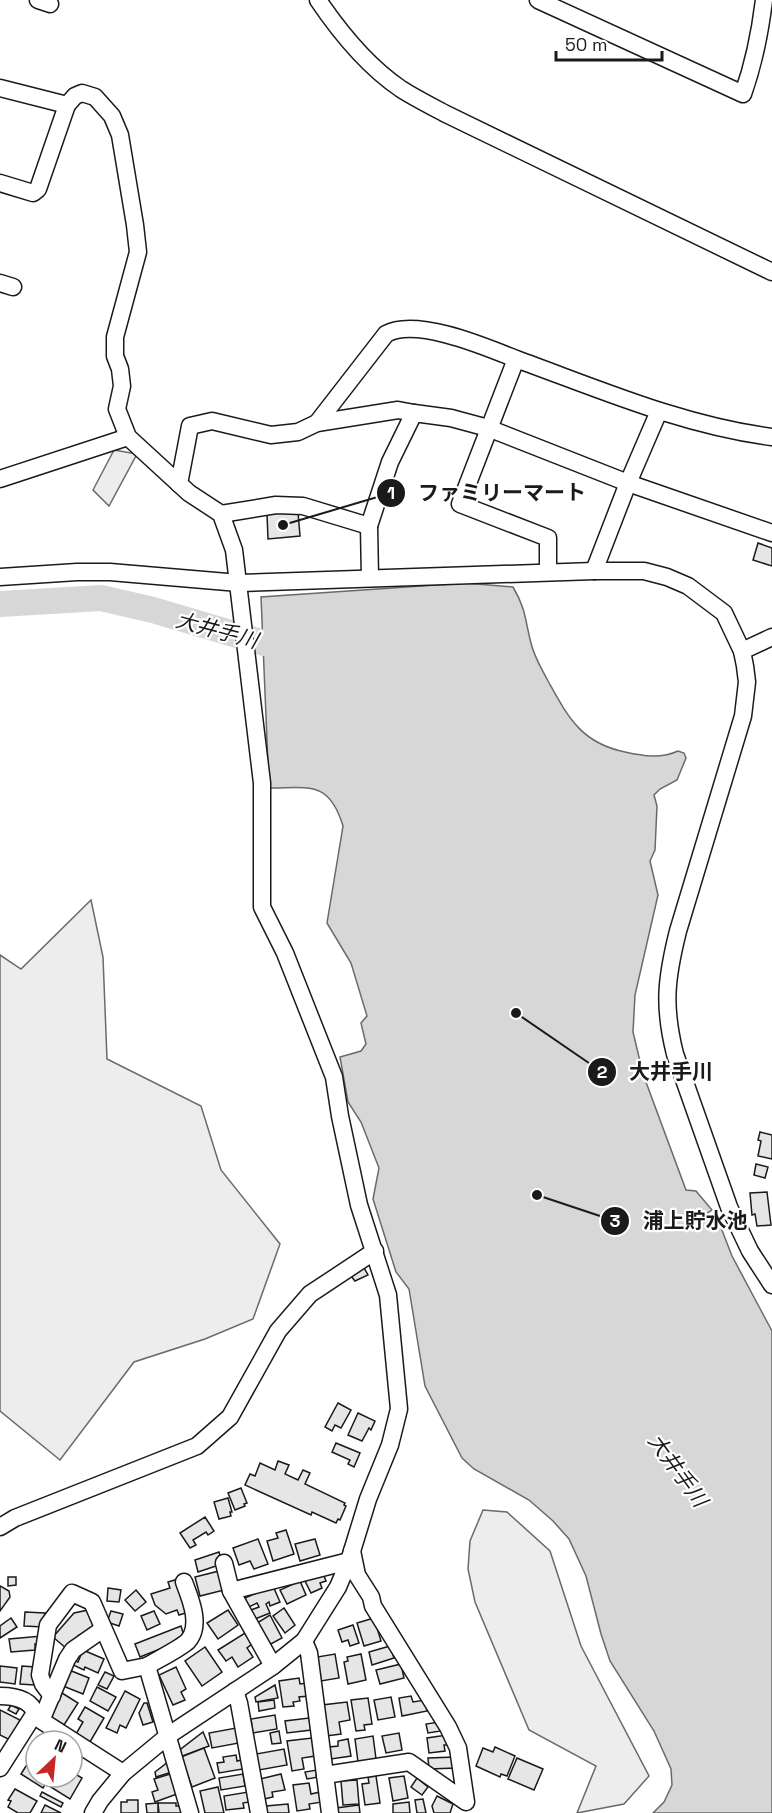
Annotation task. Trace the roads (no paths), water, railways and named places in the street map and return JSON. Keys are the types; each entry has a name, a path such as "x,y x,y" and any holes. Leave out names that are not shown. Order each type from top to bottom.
{"street":[{"path":"318,0 355,49 380,74 403,90 446,114 772,272"},
{"path":"538,0 743,94 752,71 764,0"},
{"path":"0,88 67,105"},
{"path":"0,183 33,193 38,189 67,105 75,96 82,93 95,98 112,116 120,135 138,252 115,337 115,356 120,369 122,386 117,409 128,436 189,493 221,514 234,549 261,783 262,907 298,985 334,1077 358,1204 388,1295 399,1409 390,1445 356,1531 351,1556 330,1603 304,1641 273,1666 169,1735 123,1773 93,1813"},
{"path":"317,423 386,334 396,328 424,330 464,339 659,411 746,434 772,437"},
{"path":"516,358 460,504 548,538 548,572"},
{"path":"180,484 190,426 212,421 271,435 298,432 317,423 398,410 451,418 488,428 628,483 772,533"},
{"path":"594,571 659,411"},
{"path":"370,578 369,526 390,462 414,413"},
{"path":"0,479 128,436"},
{"path":"221,514 276,505 303,506 369,526"},
{"path":"0,577 110,572 239,583 548,572 644,571 688,586 723,613 742,651 747,682 743,716 678,931 670,964 666,1002 675,1054 729,1207 750,1251 772,1285"},
{"path":"742,651 772,638"},
{"path":"0,1527 15,1518 197,1446 230,1417 278,1331 310,1293 375,1251"},
{"path":"231,1591 351,1556"},
{"path":"351,1556 357,1575 371,1597 373,1606 459,1748 467,1808"},
{"path":"224,1563 231,1591 273,1666"},
{"path":"52,1696 43,1684 40,1675 48,1625 72,1593 92,1602 122,1671 147,1666 188,1641 194,1621 193,1606 184,1582"},
{"path":"35,1713 43,1716 73,1650 103,1629"},
{"path":"304,1641 309,1653 330,1813"},
{"path":"147,1666 190,1813"},
{"path":"235,1691 239,1702 259,1813"},
{"path":"0,1696 21,1699 33,1707 42,1721 123,1773"},
{"path":"0,1768 35,1713"},
{"path":"325,1775 409,1762 467,1808"}],"water":[{"path":"465,583 513,587 523,608 532,648 538,663 562,706 577,727 587,735 610,748 625,752 659,756 678,751 684,753 686,758 677,780 654,795 657,806 655,850 650,861 658,895 635,995 633,1032 643,1074 686,1190 696,1191 712,1210 706,1214 706,1218 717,1225 718,1220 732,1256 772,1331 772,1813 653,1813 664,1802 672,1785 671,1769 654,1731 610,1661 586,1576 569,1539 529,1500 474,1469 462,1458 425,1386 409,1289 396,1272 373,1199 379,1168 361,1122 348,1102 340,1057 361,1051 366,1044 361,1023 367,1016 351,963 327,923 343,826 337,811 324,794 306,788 269,788 261,597"}],"waterway":[{"name":"大井手川","path":"0,604 101,598 153,610 264,643 296,643"}],"place":[{"name":"ファミリーマート","path":"283,525"},
{"name":"大井手川","path":"516,1013"},
{"name":"浦上貯水池","path":"537,1195"}]}
